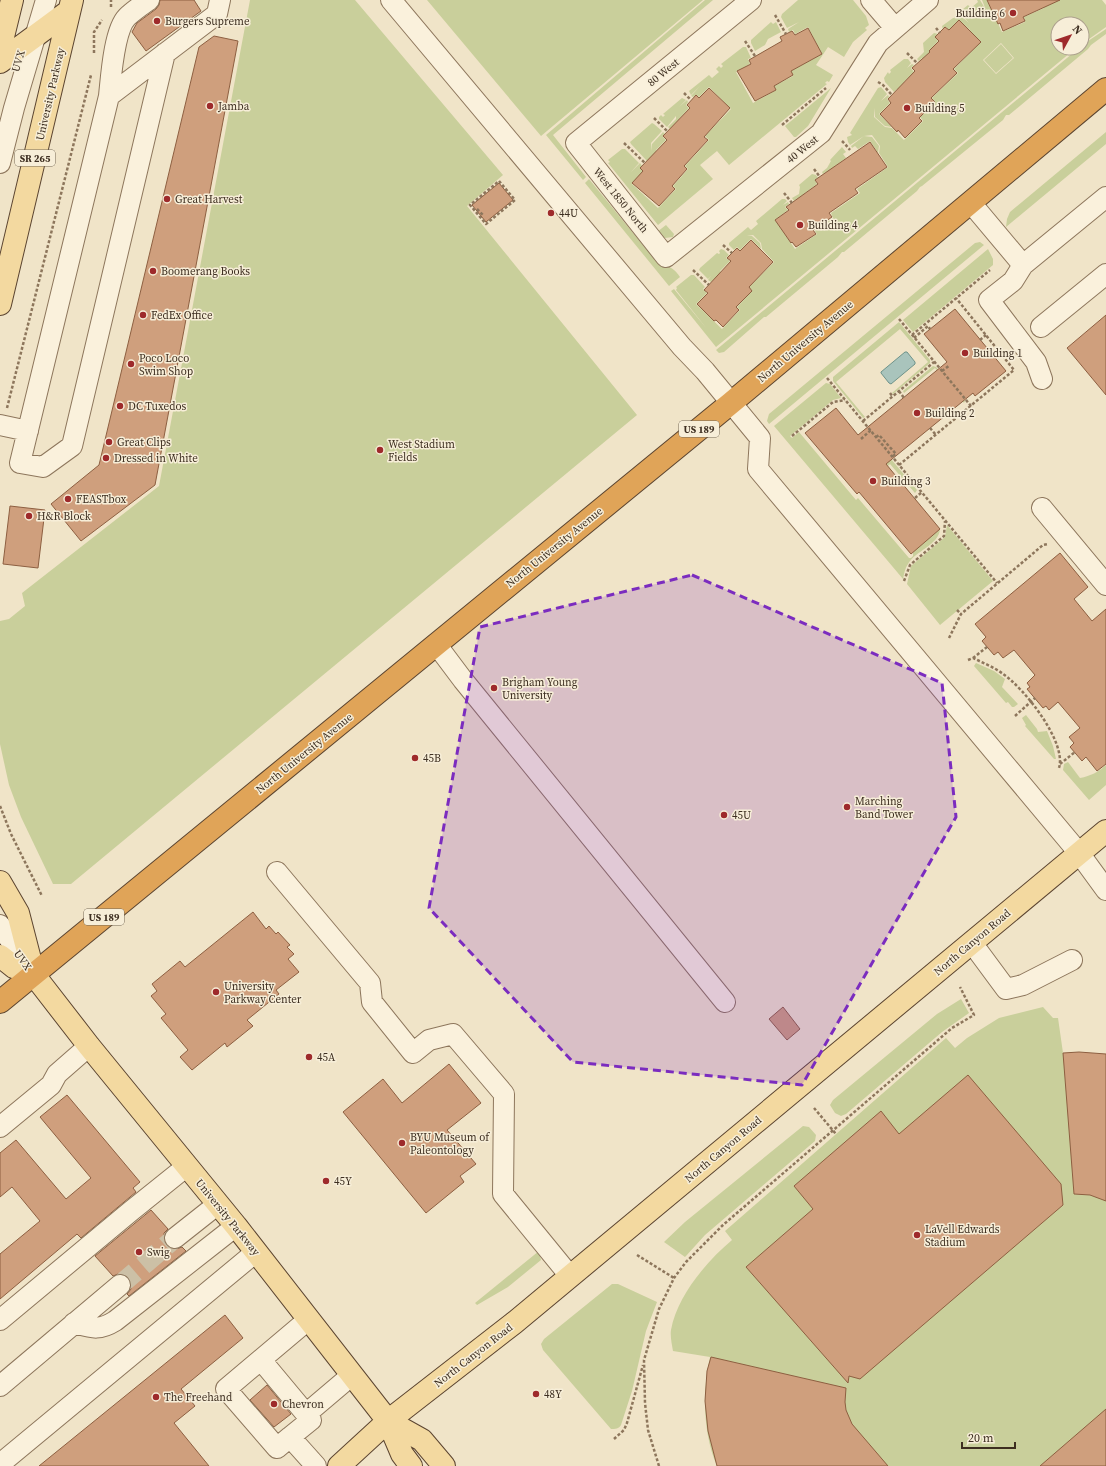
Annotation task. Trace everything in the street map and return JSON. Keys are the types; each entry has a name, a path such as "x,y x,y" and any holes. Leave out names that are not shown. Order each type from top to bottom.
{"highway":[{"name":"North University Avenue","path":"0,1002 731,403 1106,89"}],"main road":[{"path":"0,49 12,0"},
{"path":"0,62 76,4"},
{"name":"University Parkway","path":"0,304 76,4"},
{"name":"North Canyon Road","path":"339,1466 388,1421 570,1276 1106,831"},
{"name":"University Parkway","path":"0,882 18,914 34,975 89,1046 236,1226 388,1421 402,1454 411,1466"},
{"path":"0,956 14,967 34,975"},
{"path":"388,1421 422,1440 444,1466"}],"street":[{"name":"UVX","path":"0,122 29,41 35,0"},
{"path":"0,163 29,41 46,0"},
{"path":"149,0 127,17 122,23 118,37 109,96 20,462 43,467 72,446 165,53"},
{"path":"109,96 217,14 220,0"},
{"path":"391,0 760,438 758,469 1079,853 1106,890"},
{"name":"80 West","path":"576,144 751,0"},
{"path":"871,0 895,28"},
{"name":"40 West","path":"666,257 822,133 878,43 928,0"},
{"name":"West 1850 North","path":"576,144 666,257"},
{"path":"1042,379 1036,362 989,300 1013,281 1023,265 1106,197"},
{"path":"971,203 1023,265"},
{"path":"1042,327 1106,274"},
{"path":"3,418 28,431"},
{"path":"1042,508 1106,585"},
{"path":"436,644 463,680 725,1002"},
{"path":"277,872 370,983 372,1002 413,1053 429,1040 453,1034 504,1094 503,1194 570,1276"},
{"name":"UVX","path":"0,924 34,975"},
{"path":"972,942 1006,989 1023,985 1072,960"},
{"path":"0,1127 51,1085 57,1074 89,1046"},
{"path":"0,1320 131,1211 188,1166"},
{"path":"175,1238 218,1204"},
{"path":"74,1323 91,1328 105,1327 115,1321 236,1226"},
{"path":"0,1464 256,1252"},
{"path":"0,1386 120,1285"},
{"path":"260,1360 311,1420 277,1448 226,1389 260,1360 309,1319"},
{"path":"306,1414 352,1375"},
{"path":"290,1437 316,1466"}],"path":[{"path":"775,16 786,34"},
{"path":"95,59 93,47 94,32 106,17"},
{"path":"936,28 940,33"},
{"path":"745,41 755,56"},
{"path":"906,53 917,63"},
{"path":"3,418 91,74"},
{"path":"878,82 883,84 892,95"},
{"path":"782,125 830,85"},
{"path":"684,93 691,100"},
{"path":"654,118 668,132"},
{"path":"842,141 850,150"},
{"path":"624,143 645,163"},
{"path":"814,168 820,176"},
{"path":"477,209 479,214 486,224 515,200 499,181 470,205 479,214 484,216"},
{"path":"784,193 792,203"},
{"path":"723,244 732,253"},
{"path":"694,270 709,285"},
{"path":"913,336 990,270"},
{"path":"900,465 1014,370 956,298"},
{"path":"899,319 971,406"},
{"path":"913,336 928,326 930,329"},
{"path":"980,340 986,335"},
{"path":"863,421 934,362"},
{"path":"942,371 950,365"},
{"path":"828,378 997,583"},
{"path":"899,392 904,398"},
{"path":"890,393 893,397"},
{"path":"792,436 833,402 845,400"},
{"path":"930,428 936,435"},
{"path":"861,439 871,430"},
{"path":"876,437 879,435 891,446 896,454 893,456"},
{"path":"915,498 922,492"},
{"path":"904,581 910,565 944,536 945,520"},
{"path":"949,638 960,614 1042,545 1054,543"},
{"path":"958,610 960,614"},
{"path":"968,660 987,647"},
{"path":"973,658 1004,674 1031,702 1049,726 1055,740 1060,764 1059,768"},
{"path":"1015,716 1035,698"},
{"path":"1060,764 1075,752"},
{"path":"0,806 11,834 42,896"},
{"path":"614,1439 624,1430 627,1423 659,1309 674,1278 686,1262 722,1225 952,1028 974,1015 960,987"},
{"path":"814,1108 836,1134"},
{"path":"636,1255 674,1278"},
{"path":"644,1360 645,1402 648,1430 659,1466"}],"highlighted area":[{"path":"692,575 942,683 956,817 802,1085 573,1062 429,908 480,627"}],"green space":[{"name":"West Stadium Fields","path":"250,0 355,0 503,175 467,206 637,415 71,884 53,884 21,817 9,785 0,744 0,621 9,619 25,606 22,593 159,486"},
{"path":"427,0 703,0 541,136"},
{"path":"705,0 713,0 553,135 586,177 583,180 546,135"},
{"path":"798,0 853,0 866,16 869,25 865,28 867,30 853,42 844,57 828,47 816,65 833,75 829,82 827,81 825,83 827,84 729,165 717,151 700,165 713,179 658,225 608,163 610,162 608,160 622,149 625,149 639,163 631,172 640,163 642,166 640,168 643,171 632,184 658,208 676,189 673,186 688,169 685,166 709,140 705,136 731,109 709,87 699,97 696,95 693,97 691,96 700,86 691,95 689,91 709,75 712,78 719,72 716,69 719,66 721,68 723,66 721,64 743,47 746,47 751,58 748,59 750,64 736,72 753,103 776,90 774,86 793,76 791,71 822,54 808,27 795,34 793,30 789,32 788,29 799,22 787,28 781,17 782,14"},
{"path":"977,0 980,0 986,10 982,0 987,0 992,12 986,11 993,13 1002,32 1025,22 1024,17 1044,8 1042,3 1049,0 1102,0 1106,5 1106,27 1090,38 1090,16 1050,16 1050,56 1066,56 716,347 671,291 674,289 707,329 676,290 676,287 691,275 694,275 705,287 703,289 707,293 696,304 722,329 740,310 737,307 752,291 749,287 774,262 762,249 761,243 753,235 747,236 752,236 760,243 761,249 751,239 740,250 737,247 734,250 729,243 748,227 751,230 758,224 756,221 782,199 785,199 787,201 783,205 788,202 789,204 785,207 788,210 775,220 795,249 817,234 815,231 833,218 831,213 860,193 857,189 888,167 879,153 880,146 872,135 864,136 850,145 847,137 852,135 850,133 878,88 881,87 887,94 881,101 888,95 889,97 887,99 890,103 879,114 892,127 885,126 875,117 874,108 874,117 885,127 892,128 904,140 923,121 920,117 935,102 932,98 958,73 954,69 981,42 970,31 969,23 961,14 957,14 968,5 971,8 978,2","holes":["1001,43 1014,58 996,74 983,60"]},
{"path":"956,14 960,15 969,23 970,30 959,20 949,30 946,27 943,30 942,26 954,18"},
{"path":"771,22 773,24 776,22 781,32 768,39 765,45 755,51 751,40"},
{"path":"1106,29 1106,34 1090,46 1090,40"},
{"path":"934,33 938,34 935,37 938,41 929,51 931,54 925,61 922,58 919,61 917,59 924,52 923,43"},
{"path":"1001,44 1013,58 996,73 984,60"},
{"path":"1069,56 1080,56 1009,115 1006,115 1003,120 920,187 724,352 719,353 716,350"},
{"path":"904,59 908,59 911,63 907,68 912,64 914,65 911,68 914,72 904,82 908,85 901,92 897,89 894,92 885,82 884,78 888,72 889,74 891,72 890,70"},
{"path":"831,88 808,126 796,137 794,137 785,126"},
{"path":"682,98 686,100 679,107 687,100 688,102 686,105 689,108 679,119 683,122 670,129 668,127 676,119 676,116 667,127 659,119 659,117 661,115 663,117 665,115 663,114"},
{"path":"652,123 662,131 651,143 652,151 652,144 663,132 665,134 663,137 666,140 656,150 659,154 647,161 630,142"},
{"path":"1106,132 1106,144 1006,227 1010,212"},
{"path":"864,136 872,137 879,146 878,153 870,141 858,149 855,146 852,148 851,146"},
{"path":"842,147 846,152 843,154 846,158 835,166 837,170 829,175 826,172 823,174 822,172 827,168 831,161 830,160"},
{"path":"812,174 816,175 818,178 815,180 817,184 805,193 808,196 799,202 797,199 794,201 792,198 799,194 799,185"},
{"path":"589,179 660,266 672,268 680,277 669,286 585,183"},
{"path":"666,225 674,234 673,237 665,238 657,232"},
{"path":"980,242 984,245 769,424 767,421 769,414 975,243"},
{"path":"721,249 729,255 726,258 730,261 720,271 724,275 717,282 714,279 711,282 708,280 711,276 708,279 699,270 717,253 719,254"},
{"path":"988,249 993,259 993,265 913,332 903,320"},
{"path":"899,322 930,360 930,363 893,394 892,393 928,362 900,329 836,382 865,417 863,418 833,381 833,377"},
{"path":"933,366 936,367 965,401 964,403 935,368 904,393 903,391"},
{"path":"826,383 830,384 841,398 833,400 790,436 792,438 799,432 856,500 858,498 909,558 913,556 913,552 940,529 939,535 936,539 911,559 906,567 903,579 774,426"},
{"path":"866,439 875,440 917,490 915,493 890,464 888,466"},
{"path":"947,525 993,581 940,625 907,584 911,566 945,537"},
{"path":"976,663 994,671 1005,679 1002,687 1018,704 1012,707 1008,702 1006,703 974,666"},
{"path":"1026,715 1038,732 1047,731 1056,759 1054,759 1025,726 1026,725 1022,718"},
{"path":"1068,762 1080,778 1100,770 1106,765 1106,785 1089,800 1063,770 1064,764"},
{"path":"961,999 969,1013 942,1032 846,1114 841,1116 835,1113 830,1105 833,1100 937,1014"},
{"name":"LaVell Edwards Stadium","path":"1043,1007 1053,1018 1058,1018 1063,1053 1106,1054 1106,1466 717,1466 712,1454 705,1412 707,1370 710,1357 673,1351 671,1330 674,1317 686,1292 694,1280 713,1258 732,1240 725,1231 946,1038 955,1048 967,1038 999,1018"},
{"path":"803,1126 809,1127 816,1135 815,1141 705,1235 685,1257 664,1242 685,1222"},
{"path":"539,1251 541,1260 508,1287 477,1305 475,1303"},
{"path":"612,1284 618,1284 657,1302 646,1331 632,1391 621,1425 615,1429 611,1429 543,1350 541,1344 544,1339"}],"water":[{"path":"905,352 907,352 915,364 891,384 881,372"}],"building":[{"name":"Burgers Supreme","path":"160,0 194,0 201,11 146,51 132,32 137,23 156,9"},
{"name":"Building 6","path":"987,0 1060,0 1023,17 1025,21 1003,31 1000,23 998,24"},
{"path":"959,20 981,42 953,69 957,73 931,98 935,102 919,118 922,121 905,138 898,130 897,132 880,114 891,103 888,99 915,71 912,68 930,52 929,51 939,41 935,37 945,27 949,30"},
{"path":"808,28 822,54 791,71 793,75 774,86 776,90 755,101 737,71 751,64 749,60 782,41 780,37 792,31 795,35"},
{"path":"214,36 238,41 155,485 81,541 51,504 99,465 199,47"},
{"path":"709,88 730,108 704,137 708,140 684,166 687,169 672,186 675,189 659,206 632,183 643,171 640,168 667,140 663,136 690,108 687,105 696,95 699,98"},
{"path":"870,142 887,167 855,189 858,193 829,213 832,217 813,230 816,234 796,247 792,242 791,243 775,220 789,210 786,207 818,184 815,180"},
{"path":"499,183 513,200 486,222 472,205"},
{"path":"751,240 773,262 749,287 752,291 736,307 739,310 723,327 716,320 714,321 697,304 708,293 704,290 731,261 727,258 737,248 740,251"},
{"path":"955,309 1006,371 975,396 973,393 886,464 940,529 911,554 859,492 857,494 805,433 836,408 858,435 947,362 924,334"},
{"path":"1106,315 1106,395 1067,348"},
{"path":"10,506 45,510 38,568 3,564"},
{"path":"1060,553 1088,587 1074,599 1092,621 1106,609 1106,764 1097,771 1086,757 1082,761 1070,747 1074,743 1069,737 1080,728 1058,702 1049,710 1046,706 1043,708 1027,689 1030,687 1027,683 1035,675 1014,650 1003,658 998,652 994,655 982,641 986,637 975,624"},
{"name":"University Parkway Center","path":"253,912 266,929 269,926 276,934 278,932 290,945 287,947 294,954 288,959 299,972 276,990 279,994 247,1020 253,1026 227,1047 225,1043 192,1070 180,1057 188,1050 161,1018 166,1014 151,996 157,991 152,984 180,961 185,967"},
{"path":"783,1007 800,1029 787,1040 769,1019"},
{"path":"1079,1052 1106,1054 1106,1201 1090,1195 1074,1194 1063,1053"},
{"name":"BYU Museum of Paleontology","path":"449,1064 481,1103 447,1130 476,1164 460,1176 464,1182 426,1213 343,1112 383,1079 402,1103"},
{"path":"968,1075 1061,1184 1063,1205 860,1379 849,1376 848,1383 746,1267 813,1209 794,1186 881,1111 899,1134"},
{"path":"67,1095 140,1182 133,1188 136,1192 81,1238 77,1234 0,1299 0,1254 40,1221 12,1187 0,1197 0,1153 16,1140 66,1199 91,1178 40,1117"},
{"name":"Swig","path":"151,1210 168,1229 164,1233 166,1245 170,1248 176,1249 182,1247 186,1251 129,1296 127,1294 131,1289 131,1283 129,1278 124,1274 113,1276 95,1256"},
{"name":"The Freehand","path":"225,1315 243,1338 181,1389 195,1406 174,1423 209,1466 39,1466"},
{"path":"711,1357 846,1388 846,1410 852,1424 888,1466 717,1466 708,1431 705,1401 707,1371"},
{"path":"267,1385 291,1414 274,1427 250,1400"},
{"path":"1106,1409 1106,1466 1040,1466"}],"tunnel":[{"path":"120,1285 175,1238"}],"place":[{"name":"Building 6","path":"1013,13"},
{"name":"Burgers Supreme","path":"157,21"},
{"name":"Jamba","path":"210,106"},
{"name":"Building 5","path":"907,108"},
{"name":"Great Harvest","path":"167,199"},
{"name":"44U","path":"551,213"},
{"name":"Building 4","path":"800,225"},
{"name":"Boomerang Books","path":"153,271"},
{"name":"FedEx Office","path":"143,315"},
{"name":"Building 1","path":"965,353"},
{"name":"Poco Loco Swim Shop","path":"131,364"},
{"name":"DC Tuxedos","path":"120,406"},
{"name":"Building 2","path":"917,413"},
{"name":"Great Clips","path":"109,442"},
{"name":"West Stadium Fields","path":"380,450"},
{"name":"Dressed in White","path":"106,458"},
{"name":"Building 3","path":"873,481"},
{"name":"FEASTbox","path":"68,499"},
{"name":"H&R Block","path":"29,516"},
{"name":"Brigham Young University","path":"494,688"},
{"name":"45B","path":"415,758"},
{"name":"Marching Band Tower","path":"847,807"},
{"name":"45U","path":"724,815"},
{"name":"University Parkway Center","path":"216,992"},
{"name":"45A","path":"309,1057"},
{"name":"BYU Museum of Paleontology","path":"402,1143"},
{"name":"45Y","path":"326,1181"},
{"name":"LaVell Edwards Stadium","path":"917,1235"},
{"name":"Swig","path":"139,1252"},
{"name":"48Y","path":"536,1394"},
{"name":"The Freehand","path":"156,1397"},
{"name":"Chevron","path":"274,1404"}]}
